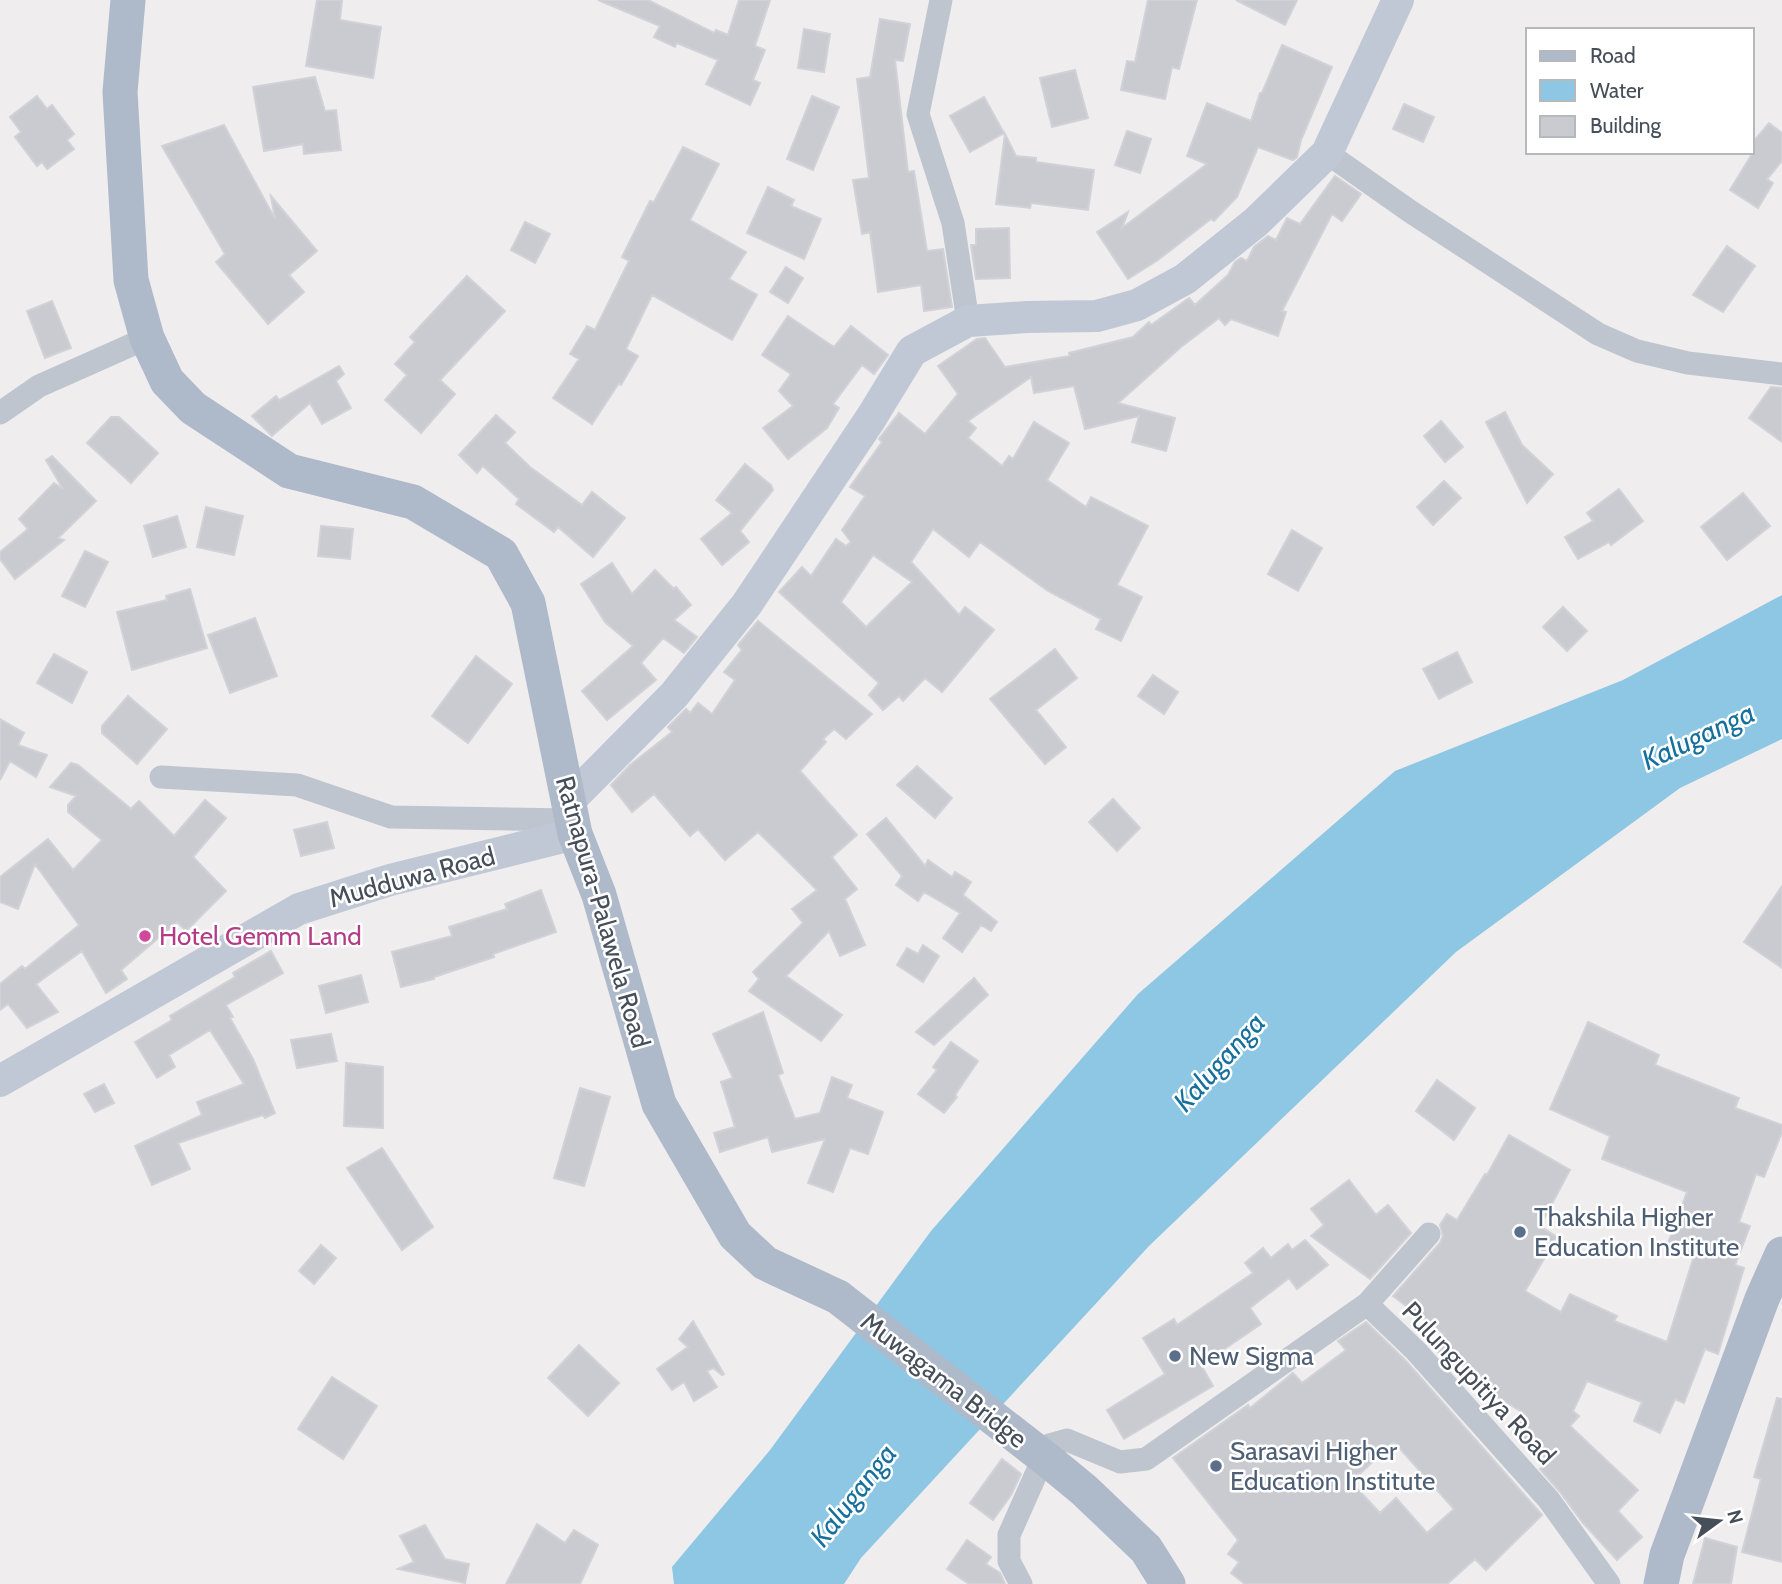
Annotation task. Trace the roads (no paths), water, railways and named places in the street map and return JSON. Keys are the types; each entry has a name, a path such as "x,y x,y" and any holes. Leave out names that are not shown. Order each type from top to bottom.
{"main road":[{"name":"Ratnapura-Palawela Road","path":"128,0 120,92 131,280 147,338 167,380 193,408 289,471 413,502 501,554 528,603 572,819 599,895 659,1104 735,1235 765,1263 838,1297"},
{"path":"1661,1584 1667,1555 1762,1299 1782,1254"},
{"name":"Muwagama Bridge","path":"838,1297 1084,1490 1146,1549 1168,1584"}],"street":[{"path":"941,0 918,114 953,223 968,321"},
{"path":"161,777 297,785 390,817 572,819 747,604 912,351 968,321 1097,316 1137,305 1185,279 1255,222 1327,153 1398,0"},
{"path":"1327,153 1411,212 1598,334 1637,351 1688,363 1782,374"},
{"path":"0,413 39,386 147,338"},
{"name":"Mudduwa Road","path":"0,1080 299,909 572,819"},
{"path":"1367,1304 1429,1234"},
{"name":"Pulungupitiya Road","path":"1021,1584 1009,1562 1009,1535 1049,1445 1067,1440 1120,1462 1146,1459 1367,1304 1416,1351 1549,1500 1609,1584"}],"water":[{"name":"Kaluganga","path":"1782,595 1782,739 1680,788 1456,952 1149,1246 861,1558 844,1584 674,1584 672,1567 770,1450 931,1231 1138,994 1395,771 1623,680"}],"place":[{"name":"Hotel Gemm Land","path":"145,936"},
{"name":"Thakshila Higher Education Institute","path":"1520,1232"},
{"name":"New Sigma","path":"1175,1356"},
{"name":"Sarasavi Higher Education Institute","path":"1216,1466"}]}
